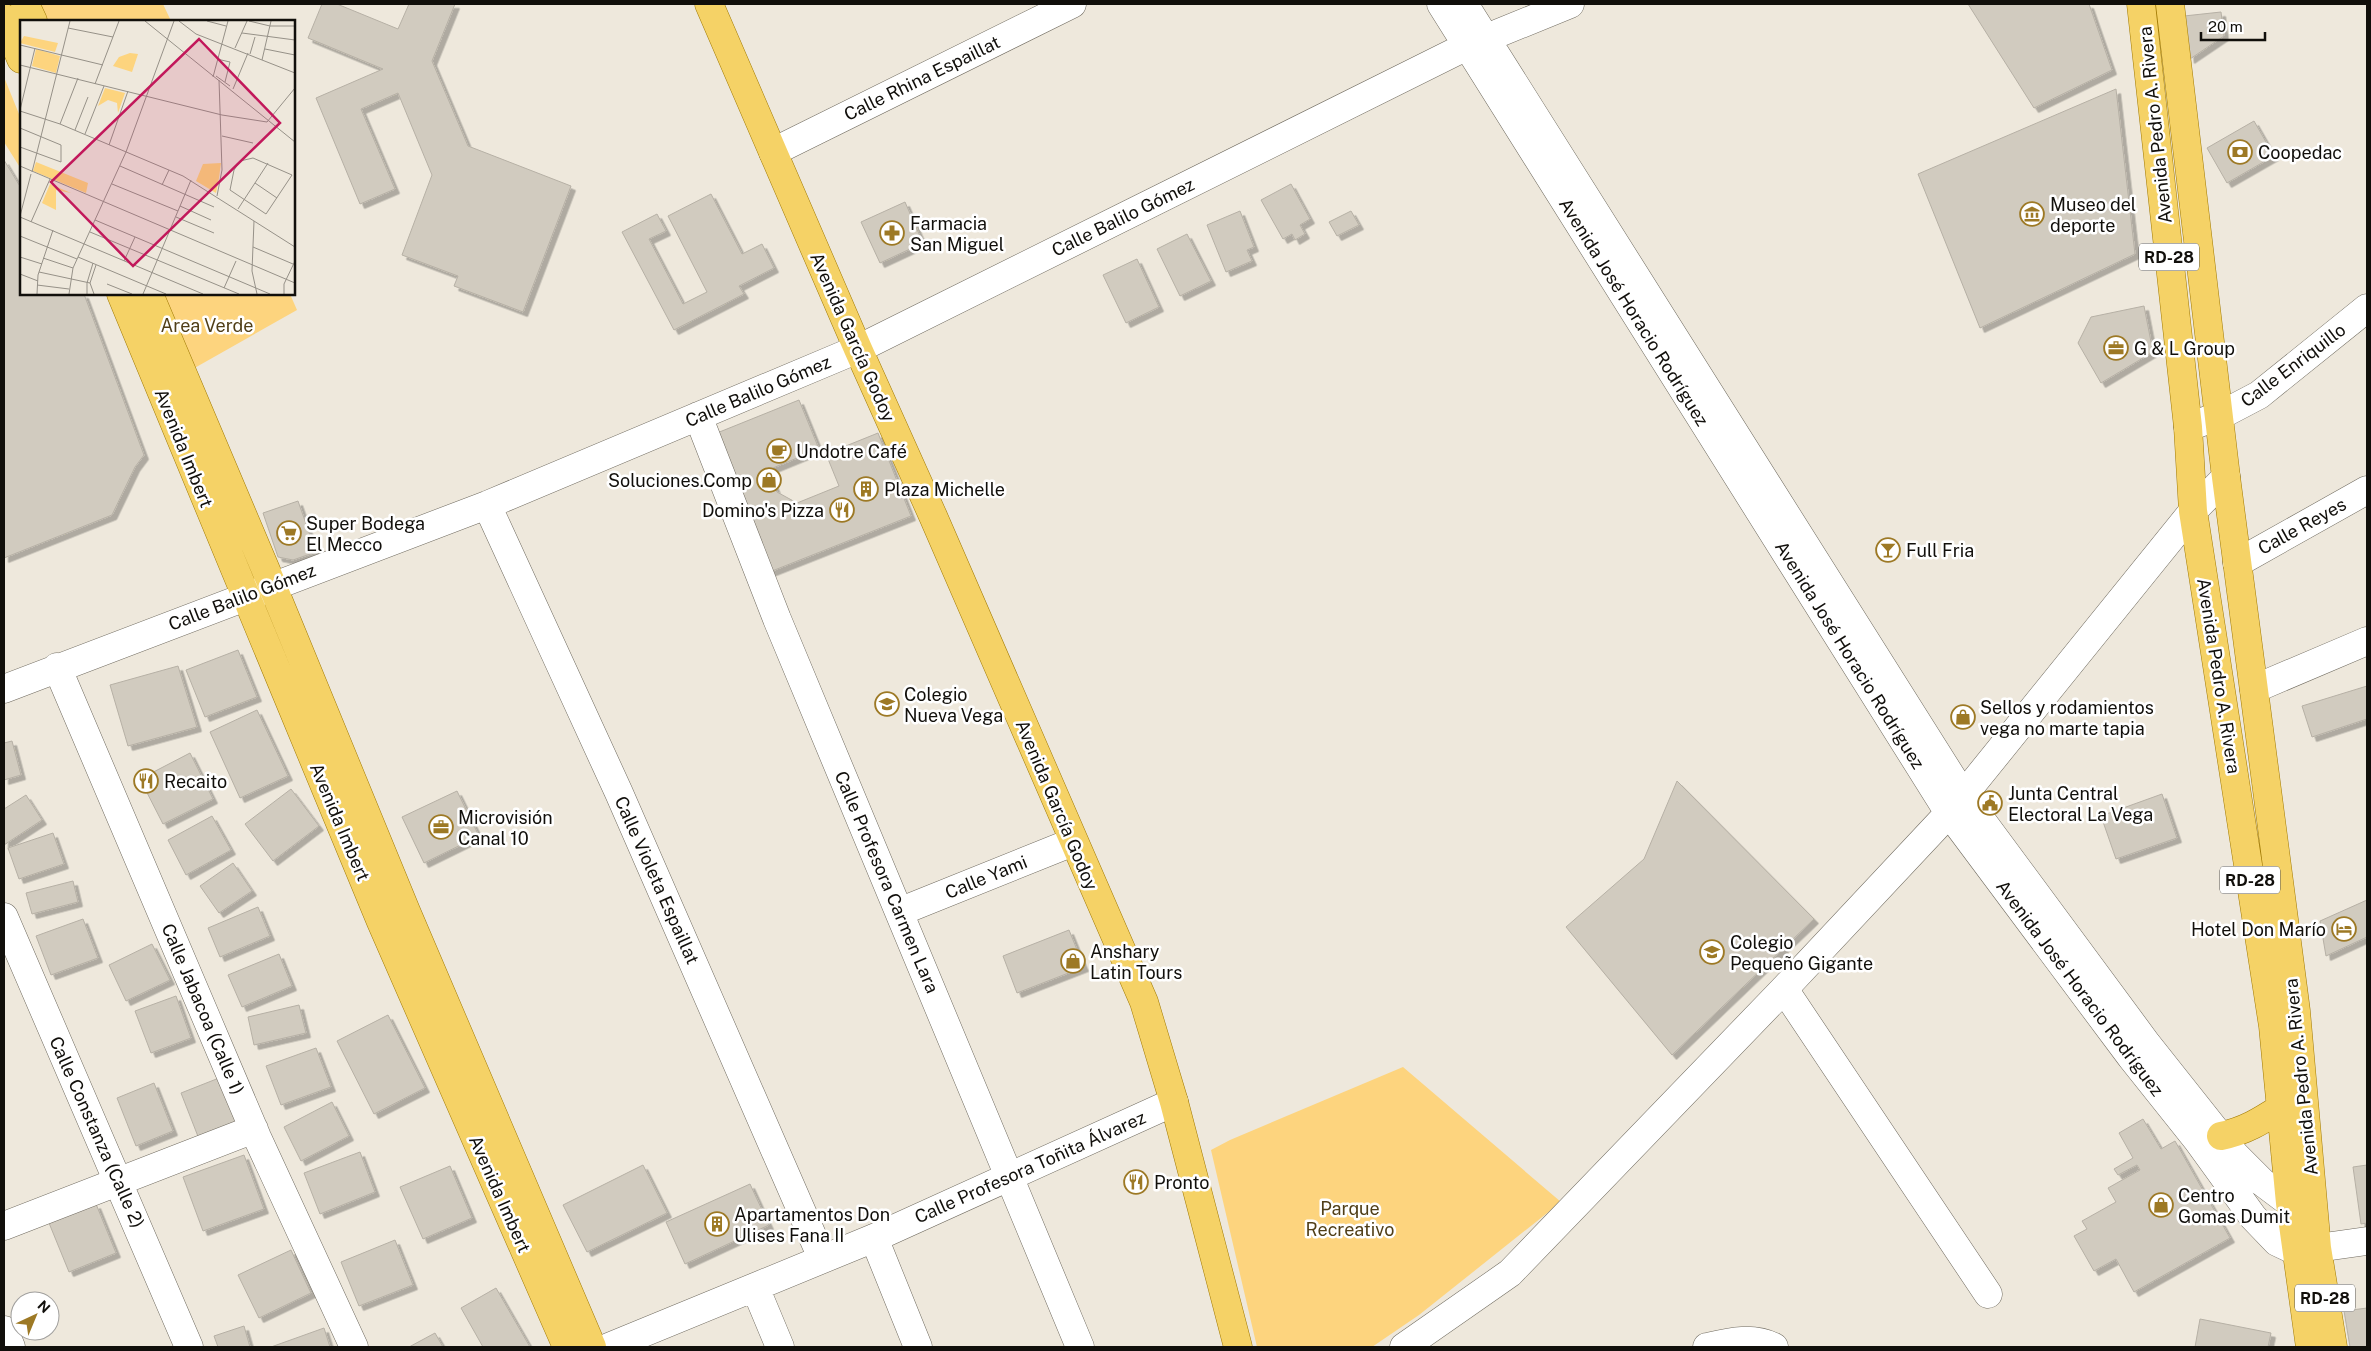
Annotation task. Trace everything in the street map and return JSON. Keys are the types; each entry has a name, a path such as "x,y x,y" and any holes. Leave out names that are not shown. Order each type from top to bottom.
{"main road":[{"path":"26,4 33,20"},
{"name":"Avenida García Godoy","path":"709,4 1144,1002 1174,1102 1238,1347"},
{"name":"Avenida Pedro A. Rivera","path":"2141,4 2188,428 2193,511 2273,1026 2280,1108 2302,1201"},
{"name":"Avenida Pedro A. Rivera","path":"2170,4 2226,477 2296,1011 2302,1201 2307,1249 2310,1347"},
{"path":"4,18 20,57"},
{"name":"Avenida Imbert","path":"121,295 381,922 567,1347"},
{"name":"Avenida Imbert","path":"149,295 273,586 406,911 592,1347"},
{"path":"2222,1136 2254,1125 2280,1108"},
{"name":"Avenida Pedro A. Rivera","path":"2307,1249 2333,1347"}],"street":[{"name":"Calle Rhina Espaillat","path":"773,152 1072,4"},
{"name":"Avenida José Horacio Rodríguez","path":"1441,4 1476,41 1956,804 2131,1057 2198,1141 2253,1217 2277,1242 2307,1249"},
{"name":"Avenida José Horacio Rodríguez","path":"1464,4 1476,41"},
{"name":"Calle Balilo Gómez","path":"4,689 57,667 487,504 858,349 1476,41 1570,4"},
{"name":"Calle Enriquillo","path":"2188,428 2219,416 2258,395 2367,308"},
{"name":"Calle Profesora Carmen Lara","path":"698,416 777,618 1080,1347"},
{"path":"1404,1347 1510,1273 1784,990 1956,804 2193,511 2226,477"},
{"name":"Calle Reyes","path":"2237,563 2367,490"},
{"name":"Calle Violeta Espaillat","path":"487,504 619,793 822,1258"},
{"path":"2254,689 2367,641"},
{"name":"Calle Jabacoa (Calle 1)","path":"57,667 254,1129 354,1347"},
{"name":"Avenida José Horacio Rodríguez","path":"1956,804 2222,1136 2235,1155 2262,1182 2302,1201"},
{"name":"Calle Yami","path":"899,912 1073,842"},
{"path":"381,922 406,911"},
{"name":"Calle Constanza (Calle 2)","path":"4,917 189,1347"},
{"path":"1784,990 1988,1294"},
{"name":"Calle Profesora Toñita Álvarez","path":"609,1347 874,1238 1174,1102"},
{"path":"4,1226 120,1183 254,1129"},
{"path":"874,1238 918,1347"},
{"path":"2307,1249 2367,1241"},
{"path":"755,1287 780,1347"},
{"path":"4,1330 11,1347"},
{"path":"1706,1347 1738,1340 1765,1342 1774,1347"}],"green space":[{"path":"39,4 163,4 171,20 46,20"},
{"path":"4,77 20,117 20,167 4,142"},
{"name":"Area Verde","path":"159,295 290,295 297,310 191,370"},
{"name":"Parque Recreativo","path":"1403,1067 1561,1202 1419,1315 1372,1347 1257,1347 1211,1150 1230,1140"}],"building":[{"path":"322,4 337,4 398,29 409,4 455,4 432,61 468,146 571,186 523,312 454,286 458,276 402,255 432,175 398,93 361,109 395,189 360,204 316,98 383,69 308,38"},
{"path":"1968,4 2089,4 2112,70 2034,108"},
{"path":"2221,12 2224,36 2190,59 2184,16"},
{"name":"Museo del deporte","path":"2116,89 2135,254 1980,328 1918,174"},
{"name":"Coopedac","path":"2254,121 2274,156 2227,183 2207,148"},
{"path":"4,160 20,186 20,295 84,295 144,455 135,467 112,515 4,558"},
{"path":"1291,184 1310,219 1300,225 1305,234 1295,240 1292,234 1283,239 1261,200"},
{"path":"711,194 742,254 762,244 774,268 739,286 744,294 674,330 622,232 657,214 666,231 649,239 683,304 707,292 668,216"},
{"name":"Farmacia San Miguel","path":"905,202 923,243 880,263 861,222"},
{"path":"1240,211 1254,247 1247,250 1252,261 1226,272 1207,225"},
{"path":"1351,211 1359,225 1337,236 1329,222"},
{"path":"1187,234 1211,281 1180,296 1157,249"},
{"path":"1137,259 1159,307 1126,323 1103,275"},
{"name":"G & L Group","path":"2144,306 2153,352 2101,383 2078,343 2091,317"},
{"name":"Plaza Michelle","path":"799,400 819,449 768,470 777,492 797,503 839,486 826,454 878,433 911,516 767,573 712,435"},
{"name":"Super Bodega El Mecco","path":"298,501 316,552 293,560 278,557 263,513"},
{"path":"238,650 257,697 205,717 186,670"},
{"path":"178,666 197,727 128,746 110,685"},
{"path":"2367,686 2367,719 2312,737 2302,706"},
{"path":"257,710 288,776 240,798 210,732"},
{"path":"12,741 21,775 4,780 4,743"},
{"path":"190,753 213,799 163,824 140,779"},
{"name":"Colegio Pequeño Gigante","path":"1677,781 1814,919 1672,1055 1566,927 1644,859"},
{"path":"291,789 319,826 273,861 245,824"},
{"name":"Microvisión Canal 10","path":"457,791 479,836 424,863 402,817"},
{"path":"2162,794 2177,838 2116,859 2101,816"},
{"path":"26,795 42,820 4,845 4,809"},
{"path":"212,816 231,850 186,875 168,840"},
{"path":"53,833 64,864 19,879 8,848"},
{"path":"233,863 252,891 219,913 200,886"},
{"path":"73,881 78,902 32,914 26,893"},
{"name":"Hotel Don Marío","path":"2367,900 2367,937 2326,956 2320,921"},
{"path":"258,907 270,936 220,957 208,928"},
{"path":"83,919 98,958 51,975 36,936"},
{"path":"1069,930 1084,967 1017,993 1003,956"},
{"path":"152,944 170,980 126,1001 109,965"},
{"path":"279,954 292,986 242,1007 228,975"},
{"path":"176,996 191,1038 151,1053 135,1011"},
{"path":"299,1005 306,1033 254,1045 248,1017"},
{"path":"388,1015 425,1088 374,1114 337,1041"},
{"path":"316,1048 331,1087 281,1105 266,1066"},
{"path":"219,1078 237,1124 199,1139 181,1093"},
{"path":"154,1083 173,1131 136,1146 117,1098"},
{"path":"332,1102 349,1136 301,1161 284,1127"},
{"name":"Centro Gomas Dumit","path":"2143,1119 2161,1149 2175,1141 2230,1238 2134,1292 2116,1259 2094,1271 2074,1236 2087,1229 2082,1221 2116,1202 2108,1188 2140,1170 2137,1165 2118,1175 2114,1169 2133,1158 2119,1133"},
{"path":"360,1152 375,1192 320,1214 304,1173"},
{"path":"244,1155 264,1209 203,1231 183,1177"},
{"path":"643,1165 667,1213 587,1252 563,1205"},
{"path":"2367,1165 2367,1223 2361,1224 2353,1167"},
{"path":"450,1166 472,1218 423,1239 400,1187"},
{"name":"Apartamentos Don Ulises Fana II","path":"750,1184 769,1225 685,1264 666,1222"},
{"path":"96,1204 116,1253 69,1272 49,1223"},
{"path":"395,1240 413,1285 359,1306 341,1262"},
{"path":"291,1250 311,1293 259,1318 238,1275"},
{"path":"496,1288 530,1347 483,1347 461,1308"},
{"path":"2367,1308 2367,1347 2350,1347 2344,1311"},
{"path":"2200,1319 2271,1333 2268,1347 2195,1347"},
{"path":"244,1326 250,1347 218,1347 214,1336"},
{"path":"324,1328 330,1347 271,1347"},
{"path":"435,1333 443,1347 409,1347"}],"place":[{"name":"Coopedac","path":"2240,152"},
{"name":"Museo del deporte","path":"2032,214"},
{"name":"Farmacia San Miguel","path":"892,233"},
{"name":"G & L Group","path":"2116,348"},
{"name":"Undotre Café","path":"779,451"},
{"name":"Soluciones.Comp","path":"769,480"},
{"name":"Plaza Michelle","path":"866,489"},
{"name":"Domino's Pizza","path":"842,510"},
{"name":"Super Bodega El Mecco","path":"289,533"},
{"name":"Full Fria","path":"1888,550"},
{"name":"Colegio Nueva Vega","path":"887,704"},
{"name":"Sellos y rodamientos vega no marte tapia","path":"1963,717"},
{"name":"Recaito","path":"146,781"},
{"name":"Junta Central Electoral La Vega","path":"1990,803"},
{"name":"Microvisión Canal 10","path":"441,827"},
{"name":"Hotel Don Marío","path":"2344,929"},
{"name":"Colegio Pequeño Gigante","path":"1712,952"},
{"name":"Anshary Latin Tours","path":"1073,961"},
{"name":"Pronto","path":"1136,1182"},
{"name":"Centro Gomas Dumit","path":"2161,1205"},
{"name":"Apartamentos Don Ulises Fana II","path":"717,1224"}]}
